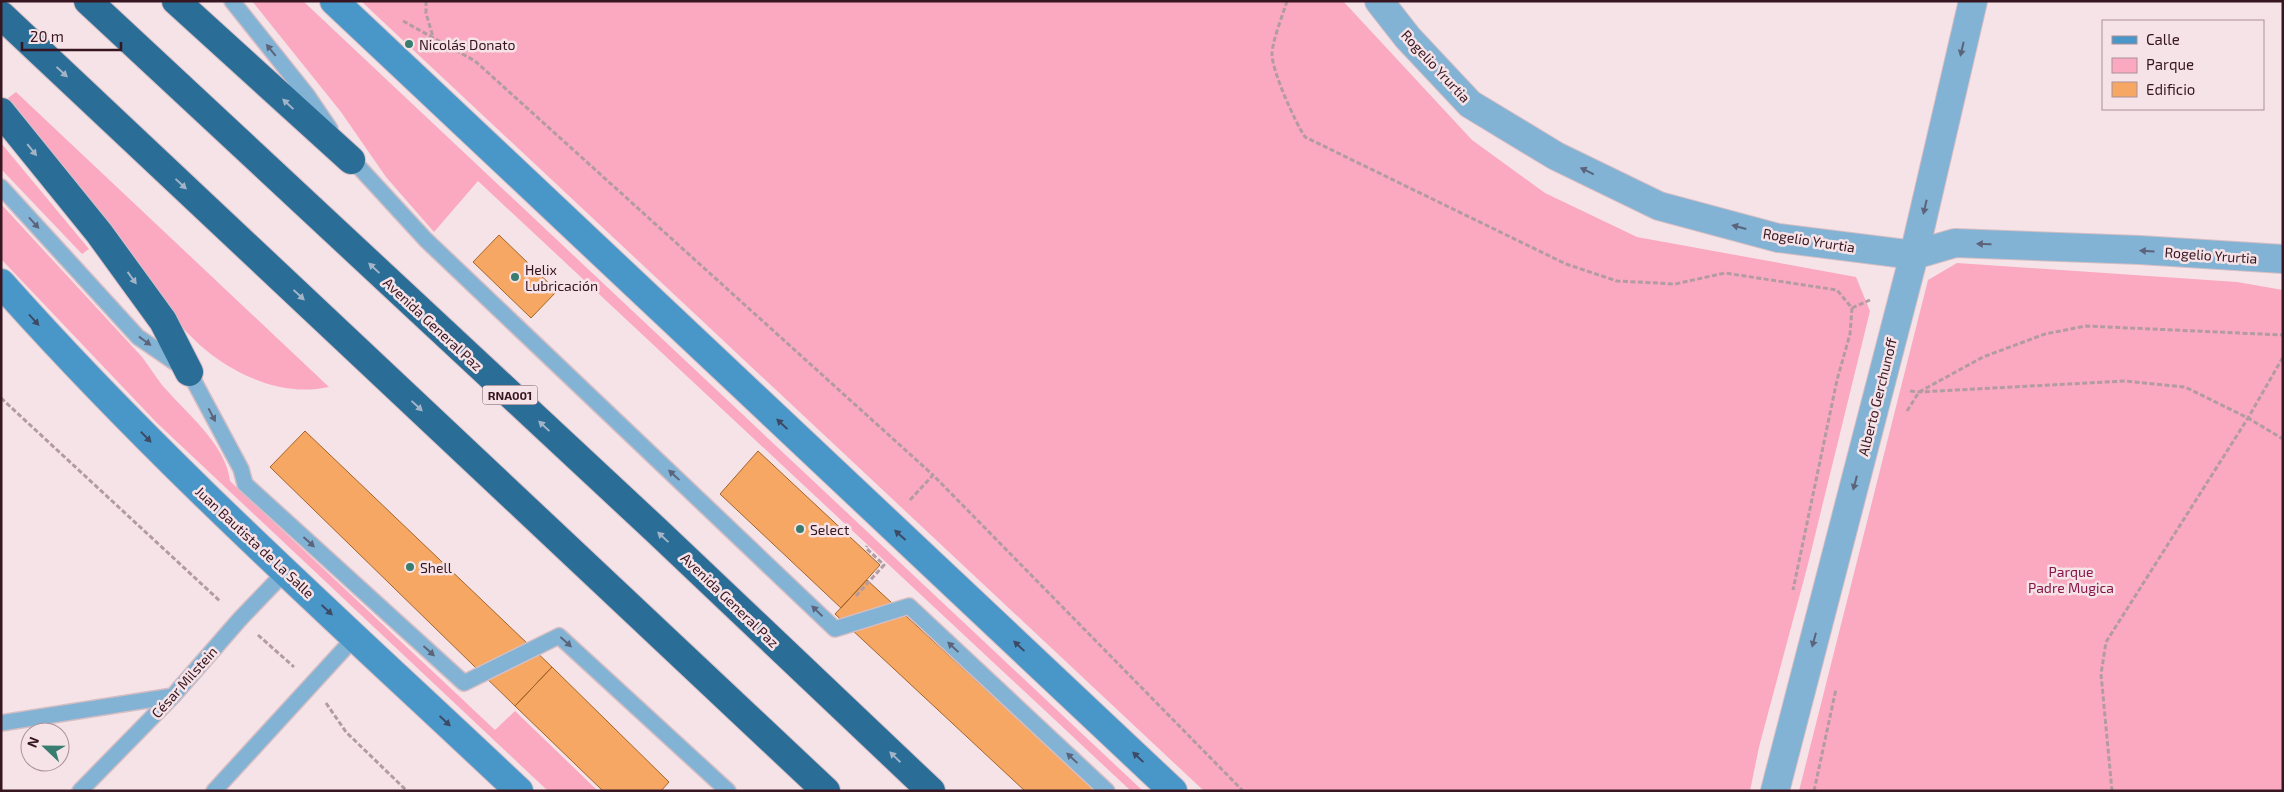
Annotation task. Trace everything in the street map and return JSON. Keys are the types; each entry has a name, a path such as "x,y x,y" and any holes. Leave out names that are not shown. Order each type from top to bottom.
{"highway":[{"name":"Avenida General Paz","path":"88,1 657,531 931,791"},
{"path":"176,1 351,160"},
{"path":"1,15 826,791"},
{"path":"1,112 99,233 163,321 189,372"}],"street":[{"path":"334,1 1173,791"},
{"name":"Rogelio Yrurtia","path":"1379,1 1408,38 1470,104 1556,156 1659,206 1778,238 1914,255 1955,243 2140,250 2283,259"},
{"name":"Alberto Gerchunoff","path":"1775,791 1914,255 1973,1"},
{"name":"Juan Bautista de La Salle","path":"1,284 49,337 158,450 519,791"}],"lane":[{"path":"232,1 307,95 351,160 426,240 834,629 909,606 1107,791"},
{"path":"1,187 138,337 189,372 241,469 246,484 464,683 559,636 728,791"},
{"name":"César Milstein","path":"80,791 173,696 240,619 286,571"},
{"path":"214,791 356,636"},
{"path":"1,723 173,696"}],"path":[{"path":"426,1 426,13 432,37"},
{"path":"1287,1 1272,54 1283,90 1298,126 1305,137 1566,264 1617,281 1675,284 1725,273 1836,290 1852,308 1850,334 1835,390 1791,599"},
{"path":"400,19 475,60 933,475 1243,791"},
{"path":"1904,421 1919,392 1983,357 2045,334 2086,326 2283,335"},
{"path":"2112,791 2101,674 2106,642 2248,418 2283,357"},
{"path":"1880,386 1919,392 2125,381 2184,387 2248,418 2283,439"},
{"path":"1,398 240,619"},
{"path":"909,502 933,475"},
{"path":"829,624 884,565 866,548 870,543"},
{"path":"1814,791 1837,684"}],"green space":[{"path":"252,1 303,1 1143,791 1131,791 478,181 434,232 386,177 341,112"},
{"path":"361,1 1343,1 1472,140 1545,193 1637,237 1856,277 1870,311 1808,564 1759,747 1750,791 1204,791"},
{"path":"16,92 329,387 298,389 268,384 225,364 200,345 155,295 8,98"},
{"path":"1,143 89,249 82,254 1,169"},
{"path":"1,204 142,357 162,385 213,441 227,467 230,481 495,730 515,711 598,791 548,791 157,423 1,259"},
{"name":"Parque Padre Mugica","path":"1957,263 2237,282 2283,290 2283,791 1799,791 1928,280"}],"building":[{"name":"Helix Lubricación","path":"499,235 557,291 531,318 473,262"},
{"name":"Shell","path":"305,431 552,667 515,706 270,467"},
{"name":"Select","path":"758,451 880,565 841,608 720,494"},
{"path":"867,580 1096,791 1025,791 835,614"},
{"path":"552,667 669,782 661,791 603,791 515,706"}],"place":[{"name":"Nicolás Donato","path":"409,44"},
{"name":"Helix Lubricación","path":"515,277"},
{"name":"Select","path":"800,529"},
{"name":"Shell","path":"410,567"}]}
